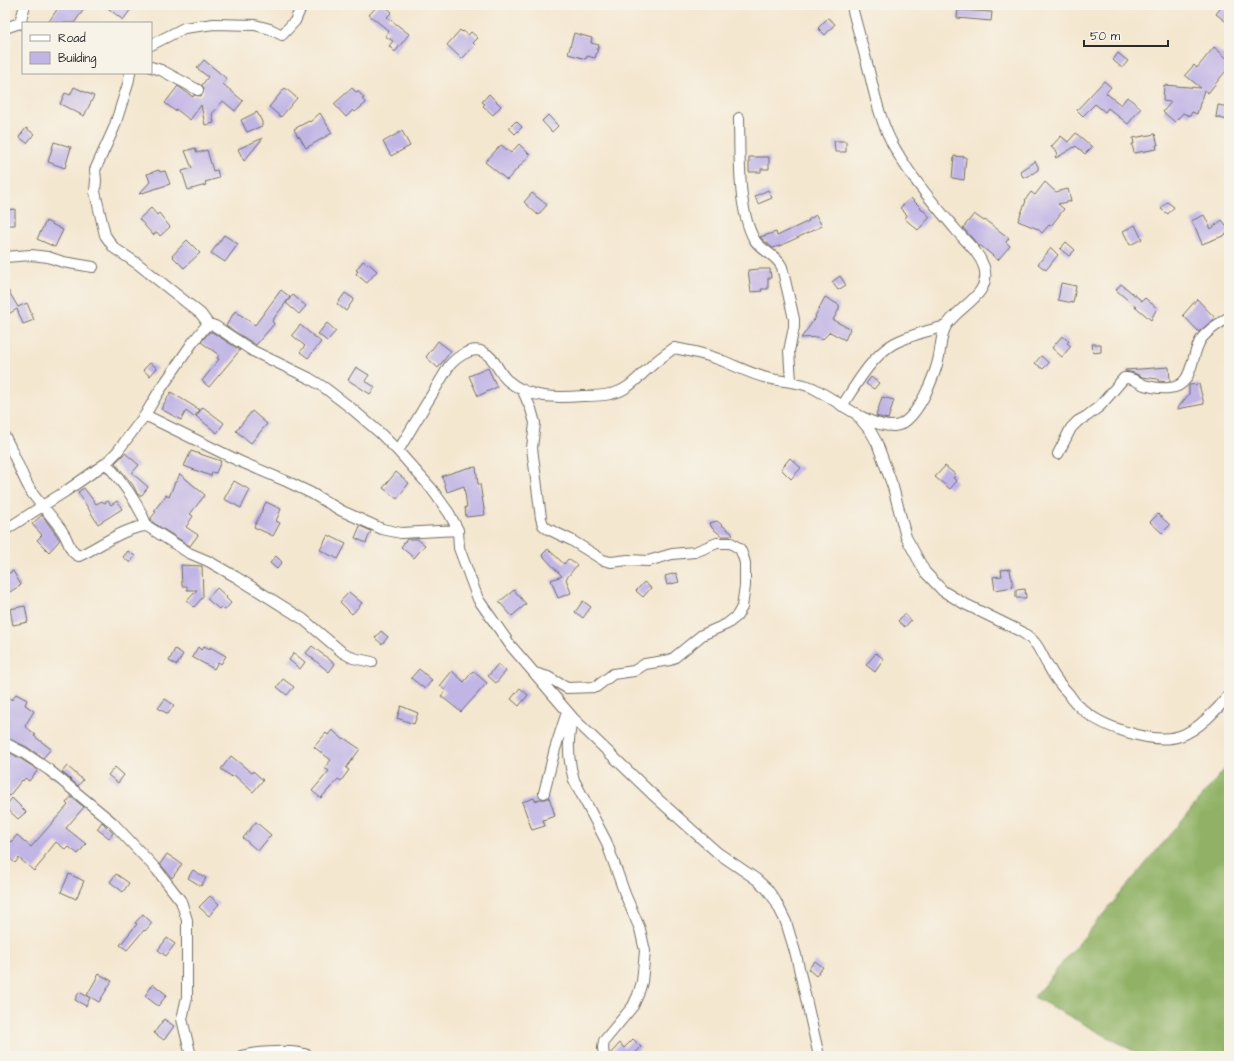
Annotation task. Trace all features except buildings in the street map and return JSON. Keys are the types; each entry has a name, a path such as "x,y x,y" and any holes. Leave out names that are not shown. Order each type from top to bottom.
{"street":[{"path":"5,28 21,24 25,5"},
{"path":"152,45 184,28 214,24 255,25 270,29 282,35 295,21 302,5"},
{"path":"398,451 453,361 463,354 471,351 483,351 496,364 506,379 522,389 549,397 609,395 620,392 627,388 650,366 674,348 701,353 723,360 747,372 768,378 791,381 813,388 842,406 876,422 896,426 904,422 911,415 928,391 939,356 942,336 946,326 953,317 974,299 981,290 984,283 984,269 979,256 952,226 909,171 886,132 853,11 853,5"},
{"path":"152,67 161,70 198,90"},
{"path":"130,74 114,128 95,170 95,192 105,235 114,248 138,264 201,314 209,325"},
{"path":"739,118 741,181 749,227 761,249 779,260 794,319 794,327 789,351 791,381"},
{"path":"5,257 31,255 48,256 63,262 93,267"},
{"path":"1058,454 1071,428 1078,421 1100,406 1124,378 1128,377 1145,385 1168,389 1178,387 1189,374 1195,351 1202,337 1229,317"},
{"path":"5,530 94,472 117,452 145,416 158,393 193,342 206,326 216,326 253,351 309,378 325,388 351,408 398,451 441,501 458,530 459,548 478,599 511,646 570,715 688,827 718,852 756,879 776,900 786,922 796,955 819,1056"},
{"path":"842,406 863,374 892,344 905,338 946,326"},
{"path":"522,389 530,405 535,423 532,448 541,518 543,525 548,529 571,540 603,560 611,562 628,560 648,561 672,554 695,552 723,542 731,543 740,549 745,563 745,586 740,611 727,624 702,635 670,660 645,664 634,671 613,674 596,688 567,688 548,677 535,673"},
{"path":"856,413 871,432 877,443 893,487 906,537 925,572 942,590 1031,638 1040,649 1045,662 1057,680 1081,709 1112,726 1153,738 1169,739 1181,736 1192,730 1222,704 1229,695"},
{"path":"145,416 239,461 288,482 342,511 382,530 401,533 458,530"},
{"path":"5,437 26,482 42,507 66,536 72,552 75,554 80,556 125,532 142,526 147,526"},
{"path":"106,463 129,491 147,526 184,550 236,577 286,608 310,624 342,652 353,658 372,662"},
{"path":"544,793 555,749 570,715"},
{"path":"570,715 568,743 571,771 574,780 606,841 625,894 640,929 645,951 642,982 638,995 633,1006 604,1041 604,1056"},
{"path":"5,743 24,753 49,770 112,822 157,870 181,901 187,920 187,997 182,1019 191,1056"},
{"path":"241,1056 281,1052 304,1053 309,1056"}],"green space":[{"path":"1229,764 1229,1056 1143,1056 1034,997"}]}
